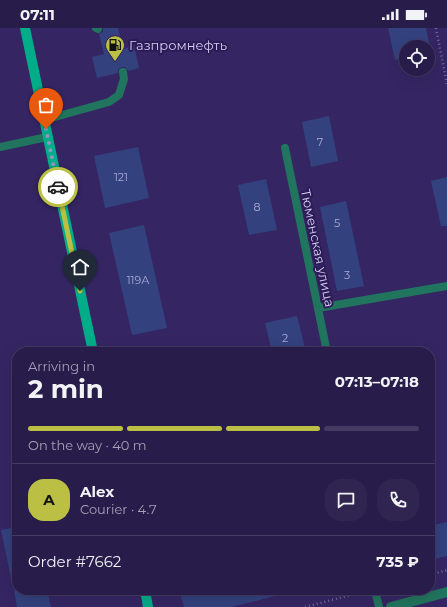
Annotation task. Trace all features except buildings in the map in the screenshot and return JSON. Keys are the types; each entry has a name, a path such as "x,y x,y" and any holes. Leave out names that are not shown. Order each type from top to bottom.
{"main road":[{"path":"26,28 47,137 92,347"},
{"path":"146,595 148,607"}],"street":[{"path":"391,607 447,592"}],"lane":[{"path":"44,120 109,102 119,95 124,80 123,72"},
{"path":"0,147 47,137"},
{"name":"Тюменская улица","path":"285,148 326,347"},
{"path":"318,308 447,286"},
{"path":"377,595 379,607"}],"path":[{"path":"436,28 447,84"},
{"path":"435,574 447,570"},
{"path":"305,607 352,595"}],"way so far":[{"path":"46,129 58,187"}],"place":[{"name":"Газпромнефть","path":"115,62"}],"route":[{"path":"58,187 80,291"}]}
